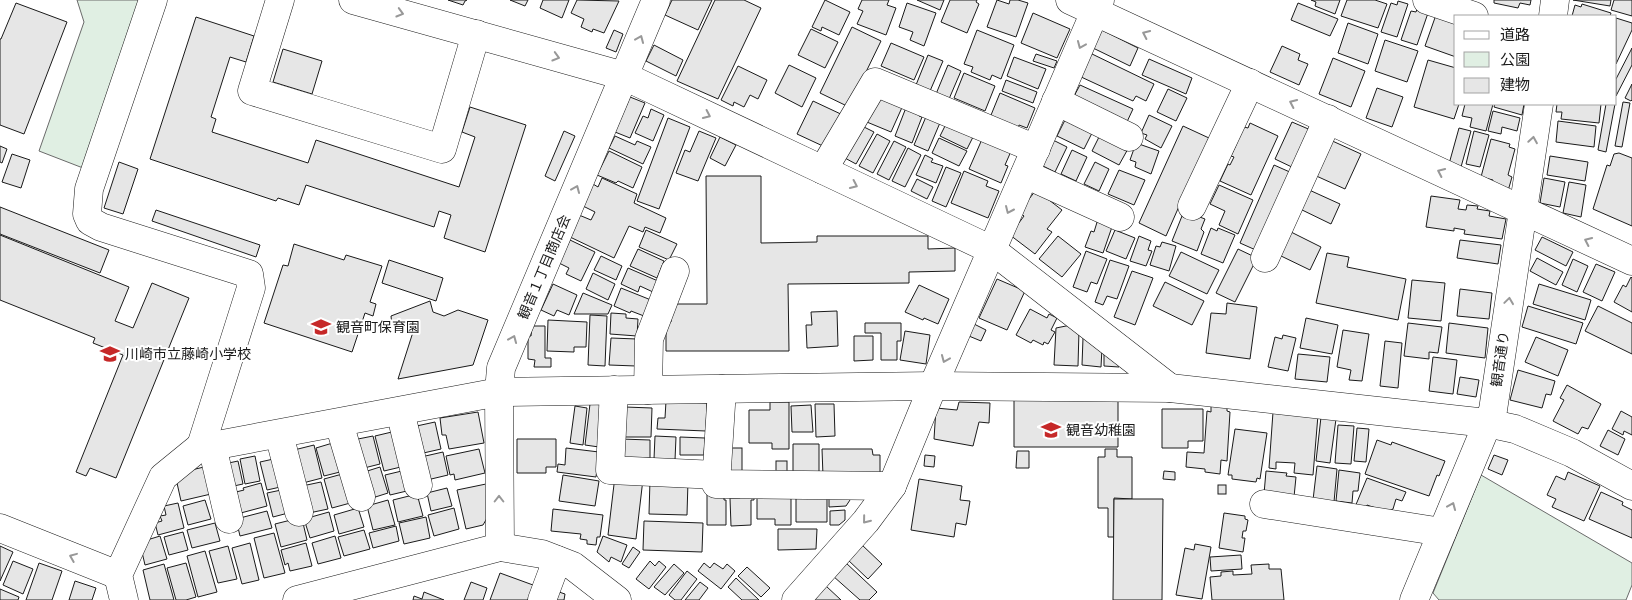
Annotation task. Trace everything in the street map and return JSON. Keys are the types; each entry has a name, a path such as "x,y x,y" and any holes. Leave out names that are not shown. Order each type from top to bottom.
{"street":[{"path":"153,0 89,189 87,214 90,221 102,227 249,274 251,288 207,446 229,519"},
{"path":"280,0 252,91 442,149 476,34"},
{"path":"353,0 624,76 824,170 992,250 1170,388"},
{"name":"観音１丁目商店会","path":"500,548 499,392 501,368 656,0"},
{"path":"1070,0 1098,5 1250,83 1632,261"},
{"path":"1427,0 1471,15"},
{"path":"1552,15 1555,0"},
{"path":"796,600 866,521 892,486 933,386 1098,5"},
{"path":"824,170 874,82 1036,149"},
{"path":"1192,206 1250,83"},
{"path":"1056,101 1129,137"},
{"name":"観音通り","path":"1414,600 1493,410 1539,105"},
{"path":"1265,258 1328,119"},
{"path":"1025,174 1120,217"},
{"path":"648,390 648,339 675,271"},
{"path":"0,528 121,587 164,477 207,446 499,392 933,386 1170,388 1487,423 1516,429 1572,453 1632,486"},
{"path":"722,389 716,484 892,486"},
{"path":"614,390 610,470 717,475"},
{"path":"400,411 418,485"},
{"path":"339,422 361,497"},
{"path":"279,434 299,512"},
{"path":"1264,504 1442,532"},
{"path":"297,600 500,548 542,554 573,566 617,600"},
{"path":"542,600 557,560"}],"green space":[{"path":"77,0 140,0 83,168 39,151 84,22"},
{"path":"1481,475 1632,563 1632,585 1626,600 1439,600 1433,593"}],"building":[{"path":"448,0 467,0 463,5"},
{"path":"510,0 528,0 525,6"},
{"path":"543,0 569,0 562,18 540,8"},
{"path":"577,0 619,1 604,33 593,29 592,32 581,27 584,19 571,13"},
{"path":"672,0 712,0 698,30 665,15"},
{"path":"715,0 744,0 761,8 718,99 677,81"},
{"path":"825,0 850,12 839,35 822,27 821,31 812,27"},
{"path":"862,0 889,0 887,5 896,8 886,35 857,24 863,11 858,9"},
{"path":"917,0 944,0 940,10"},
{"path":"950,0 977,0 976,2 979,4 967,33 941,22"},
{"path":"997,0 1009,4 1010,0 1028,3 1016,37 987,27"},
{"path":"1311,0 1340,0 1335,14 1315,6 1316,2"},
{"path":"1347,0 1375,0 1387,4 1378,28 1341,16"},
{"path":"1494,0 1531,0 1530,5 1520,3 1518,8 1494,3"},
{"path":"1573,0 1611,0 1610,6"},
{"path":"1614,0 1632,0 1632,16 1611,10"},
{"path":"1398,1 1408,4 1397,37 1381,32 1391,3 1397,5"},
{"path":"16,3 67,22 24,134 0,125 0,39"},
{"path":"907,3 936,13 924,46 910,40 913,32 899,27"},
{"path":"1298,3 1338,19 1330,36 1291,20"},
{"path":"1582,4 1611,13 1610,15 1572,15 1575,5 1581,7"},
{"path":"1417,9 1428,13 1417,45 1401,40 1411,11 1416,12"},
{"path":"1437,12 1454,18 1454,56 1425,46"},
{"path":"1033,13 1070,29 1057,58 1021,43"},
{"path":"196,17 254,36 246,62 230,57 211,117 216,119 212,132 308,163 316,140 459,187 475,137 462,132 470,107 526,125 485,252 444,238 451,215 439,211 434,227 306,185 299,205 278,198 276,201 150,159"},
{"path":"1617,18 1632,23 1632,30 1617,62"},
{"path":"1348,23 1378,34 1368,64 1338,53"},
{"path":"852,27 881,41 849,107 820,93"},
{"path":"811,29 838,42 825,68 798,55"},
{"path":"614,30 623,34 616,52 606,48"},
{"path":"977,30 1014,45 1001,79 992,75 990,80 971,72 973,67 964,64"},
{"path":"1102,30 1138,48 1130,66 1093,48"},
{"path":"1385,40 1418,51 1407,82 1375,71"},
{"path":"891,43 924,57 914,80 881,66"},
{"path":"654,45 683,60 676,76 646,61"},
{"path":"1282,46 1300,54 1298,60 1308,64 1299,85 1270,72"},
{"path":"1632,48 1632,65 1617,94 1617,77"},
{"path":"283,49 322,61 312,94 273,82"},
{"path":"1090,53 1154,84 1146,101 1136,96 1133,101 1079,76"},
{"path":"1036,54 1057,61 1054,68 1033,61"},
{"path":"928,55 943,61 930,91 916,85"},
{"path":"1014,57 1046,69 1038,89 1007,76"},
{"path":"1333,58 1365,71 1351,107 1319,94"},
{"path":"1149,59 1192,78 1186,94 1142,75"},
{"path":"1428,60 1454,67 1454,105 1459,105 1454,119 1414,107"},
{"path":"789,65 816,78 802,107 775,93"},
{"path":"948,65 961,71 949,99 936,94"},
{"path":"738,66 767,80 758,99 750,95 744,107 734,102 733,106 721,100"},
{"path":"964,73 995,86 985,111 954,98"},
{"path":"1006,80 1037,92 1033,103 1002,91"},
{"path":"1632,84 1632,100 1631,101 1625,98"},
{"path":"1080,85 1133,109 1125,126 1073,98"},
{"path":"1377,88 1403,97 1392,127 1366,118"},
{"path":"1168,89 1187,98 1176,121 1157,112"},
{"path":"875,90 904,103 891,132 862,120"},
{"path":"1000,93 1035,108 1027,128 1019,125 1017,131 989,120"},
{"path":"630,97 645,103 630,138 615,132"},
{"path":"813,101 845,116 825,147 797,134"},
{"path":"1623,102 1630,103 1622,147 1615,146"},
{"path":"907,105 921,111 919,116 922,117 912,143 895,136"},
{"path":"1465,105 1493,105 1486,131 1470,127 1472,118 1462,116"},
{"path":"1495,105 1524,105 1522,115 1494,107"},
{"path":"1557,105 1601,105 1599,123 1561,119 1562,112 1556,112"},
{"path":"1606,105 1615,105 1606,152 1598,150"},
{"path":"651,109 664,115 653,141 635,133 643,116 648,118"},
{"path":"1493,111 1520,118 1517,131 1502,127 1501,134 1488,131"},
{"path":"928,112 942,118 928,151 914,145"},
{"path":"1149,115 1172,126 1161,148 1145,139 1147,135 1141,133"},
{"path":"668,118 690,127 659,209 637,201"},
{"path":"1066,118 1093,131 1084,149 1057,136"},
{"path":"948,120 975,133 967,149 940,136"},
{"path":"1558,121 1596,126 1594,147 1556,142"},
{"path":"1292,122 1313,131 1296,169 1275,159"},
{"path":"1250,123 1278,136 1251,195 1220,181 1228,164 1230,165 1234,157 1231,156 1244,127 1248,128"},
{"path":"860,125 874,132 856,164 843,157"},
{"path":"1183,126 1209,138 1166,236 1139,223"},
{"path":"1459,128 1471,131 1461,167 1449,164"},
{"path":"564,131 575,136 555,181 545,176"},
{"path":"699,131 716,138 698,181 676,173 685,150 690,152"},
{"path":"1474,131 1489,135 1480,167 1466,164"},
{"path":"1101,133 1129,147 1119,165 1092,151"},
{"path":"877,134 890,141 873,173 859,166"},
{"path":"615,136 635,145 637,141 651,147 643,164 609,148"},
{"path":"720,137 736,145 725,166 710,158"},
{"path":"983,137 1012,149 1005,165 1008,166 1001,183 969,169"},
{"path":"939,138 967,151 959,166 932,153"},
{"path":"1328,139 1361,154 1345,189 1312,174"},
{"path":"1491,139 1510,144 1509,147 1515,149 1508,175 1512,177 1508,191 1491,186 1493,180 1481,177"},
{"path":"1053,140 1067,147 1055,172 1041,165"},
{"path":"894,141 906,147 889,180 877,174"},
{"path":"1136,143 1159,151 1151,174 1135,167 1136,162 1130,160"},
{"path":"0,146 7,149 2,163 0,162"},
{"path":"908,148 921,155 905,187 892,181"},
{"path":"1072,150 1087,157 1076,181 1061,174"},
{"path":"609,151 642,167 633,188 597,175"},
{"path":"1619,153 1632,158 1632,226 1593,209 1607,165 1610,166 1614,154"},
{"path":"12,154 30,160 21,188 2,182"},
{"path":"925,155 933,159 931,162 943,166 936,183 916,175"},
{"path":"1550,156 1588,162 1585,181 1547,175"},
{"path":"119,162 138,169 123,214 104,208"},
{"path":"1095,162 1109,169 1099,191 1084,184"},
{"path":"1274,165 1292,173 1258,251 1240,243"},
{"path":"946,167 961,173 946,207 932,201"},
{"path":"1119,170 1145,180 1134,205 1108,194"},
{"path":"964,171 988,181 986,186 999,191 988,218 951,203"},
{"path":"706,176 761,176 761,243 817,242 817,236 928,236 928,249 955,248 955,271 909,272 909,283 788,284 789,351 666,351 666,323 671,322 671,304 707,304"},
{"path":"602,178 637,194 634,203 666,218 660,233 645,227 643,232 629,226 614,258 570,237 579,215 591,220 595,212 583,206 593,184 598,187"},
{"path":"1544,178 1565,182 1560,207 1540,203"},
{"path":"917,179 933,187 927,199 911,191"},
{"path":"1569,182 1586,185 1581,217 1563,213"},
{"path":"1219,185 1253,200 1238,234 1219,225 1225,211 1210,204"},
{"path":"1307,189 1340,204 1331,224 1298,208"},
{"path":"1036,190 1062,210 1047,229 1052,232 1035,254 1010,235 1024,216 1019,212"},
{"path":"1431,196 1460,200 1458,209 1466,210 1467,205 1478,206 1477,209 1490,211 1489,216 1506,219 1502,239 1464,234 1465,230 1454,228 1454,231 1426,227"},
{"path":"0,207 109,250 100,273 0,234"},
{"path":"156,210 260,245 256,257 152,221"},
{"path":"1184,211 1205,219 1201,229 1204,232 1197,251 1172,241"},
{"path":"1098,219 1113,224 1103,253 1085,247 1091,231 1094,232"},
{"path":"1211,228 1217,231 1218,228 1235,235 1223,263 1201,254"},
{"path":"646,230 677,244 669,260 639,247"},
{"path":"1115,230 1135,238 1126,259 1106,251"},
{"path":"1291,232 1321,247 1310,270 1279,255"},
{"path":"0,235 129,287 115,321 133,328 152,283 189,298 116,478 90,468 86,476 76,472 123,355 93,343 95,338 0,300"},
{"path":"1058,236 1081,254 1062,277 1039,259"},
{"path":"1139,236 1151,241 1148,250 1152,251 1146,266 1130,261"},
{"path":"1542,237 1573,252 1566,266 1535,250"},
{"path":"570,240 595,252 581,281 566,274 569,268 559,263"},
{"path":"1460,240 1501,245 1498,264 1457,258"},
{"path":"1162,242 1176,246 1169,271 1150,265 1156,246 1160,247"},
{"path":"294,244 344,260 346,255 382,266 370,302 376,304 373,316 365,313 352,352 264,323 283,265 288,266"},
{"path":"638,249 664,261 657,278 630,266"},
{"path":"1238,249 1257,258 1235,302 1216,293"},
{"path":"1086,251 1107,259 1097,284 1091,282 1087,292 1073,287"},
{"path":"1181,252 1219,270 1207,294 1169,276"},
{"path":"1327,253 1349,257 1347,267 1406,279 1398,320 1316,303"},
{"path":"601,256 622,266 616,280 594,270"},
{"path":"1537,258 1563,272 1556,285 1530,271"},
{"path":"1573,259 1588,266 1577,292 1562,285"},
{"path":"389,260 443,278 436,301 382,283"},
{"path":"1110,260 1129,266 1117,299 1107,296 1103,305 1095,302"},
{"path":"1596,264 1615,272 1602,301 1583,292"},
{"path":"628,268 658,281 653,292 640,286 638,292 621,284"},
{"path":"1132,271 1153,278 1135,325 1114,317"},
{"path":"593,273 615,284 608,300 586,289"},
{"path":"1631,277 1632,312 1614,302 1623,285 1626,287"},
{"path":"997,279 1025,291 1007,330 979,318"},
{"path":"1412,280 1445,283 1441,321 1408,318"},
{"path":"1165,282 1204,301 1192,325 1153,306"},
{"path":"553,284 577,295 569,315 557,310 554,316 541,310"},
{"path":"1539,284 1591,300 1585,320 1533,304"},
{"path":"919,285 949,299 938,324 905,312"},
{"path":"621,288 651,300 644,316 631,311 630,313 614,306"},
{"path":"1460,289 1492,293 1489,319 1457,316"},
{"path":"583,293 612,305 608,314 574,314"},
{"path":"430,301 433,312 444,316 458,310 488,320 473,365 398,379 413,332 392,326 391,316"},
{"path":"1227,303 1257,307 1250,359 1206,353 1211,313 1226,314"},
{"path":"1528,306 1583,323 1576,344 1522,327"},
{"path":"1598,306 1632,323 1632,354 1585,331"},
{"path":"1030,309 1047,318 1049,314 1057,318 1051,330 1055,332 1048,344 1044,342 1043,345 1033,340 1031,343 1016,335"},
{"path":"837,311 838,346 807,348 806,325 812,325 811,312"},
{"path":"611,313 626,314 626,318 638,319 637,336 610,334"},
{"path":"590,315 607,316 605,366 588,365"},
{"path":"1306,318 1338,325 1332,354 1300,348"},
{"path":"548,320 587,322 586,347 574,347 574,352 547,351"},
{"path":"970,322 986,330 981,341 964,334"},
{"path":"865,323 901,323 901,341 897,341 897,360 881,360 881,333 865,333"},
{"path":"1408,323 1442,327 1438,353 1429,352 1429,359 1404,356"},
{"path":"1449,323 1488,328 1485,358 1446,353"},
{"path":"1071,325 1079,330 1078,366 1054,365 1056,328"},
{"path":"532,326 545,326 545,358 551,358 551,367 534,367 535,360 528,359 528,336 531,336"},
{"path":"1343,330 1369,334 1362,381 1349,380 1351,370 1337,367"},
{"path":"905,331 930,335 926,364 900,360"},
{"path":"1283,335 1296,338 1288,371 1268,367 1275,337 1282,339"},
{"path":"854,336 873,336 873,360 854,361"},
{"path":"1536,337 1568,350 1558,376 1525,362"},
{"path":"611,338 637,339 636,366 609,365"},
{"path":"1083,338 1102,348 1101,367 1082,365"},
{"path":"1385,341 1402,343 1398,388 1380,386"},
{"path":"1104,351 1120,361 1119,367 1104,366"},
{"path":"1298,354 1330,357 1327,382 1295,379"},
{"path":"1433,357 1457,360 1453,394 1429,391"},
{"path":"1518,370 1555,381 1551,395 1546,394 1542,408 1510,400"},
{"path":"1460,377 1479,380 1476,397 1457,394"},
{"path":"1567,385 1601,404 1588,429 1582,427 1578,434 1553,421 1564,400 1560,398"},
{"path":"1014,400 1118,401 1118,447 1014,447"},
{"path":"666,401 707,403 706,431 657,429 658,418 665,418"},
{"path":"770,402 789,402 789,449 772,449 772,443 749,443 749,410 770,410"},
{"path":"959,402 990,403 989,423 979,422 973,446 934,439 936,408 957,410"},
{"path":"590,404 604,405 599,447 585,445"},
{"path":"815,404 834,404 835,436 816,437"},
{"path":"811,405 813,432 792,432 791,406"},
{"path":"575,406 587,408 583,445 570,443"},
{"path":"1211,406 1227,407 1227,411 1230,412 1227,461 1221,460 1220,474 1205,472 1205,469 1186,467 1187,452 1204,453 1207,411 1211,412"},
{"path":"625,407 652,408 651,437 625,437"},
{"path":"1162,409 1203,409 1203,441 1188,441 1188,448 1162,448"},
{"path":"1621,411 1632,417 1632,435 1624,431 1623,435 1612,429"},
{"path":"478,412 484,443 449,449 446,435 442,435 440,418"},
{"path":"1273,412 1318,415 1313,475 1294,473 1295,463 1276,462 1276,469 1269,468"},
{"path":"1321,417 1336,419 1330,463 1316,461"},
{"path":"435,422 441,449 419,454 412,427"},
{"path":"1338,425 1354,426 1351,464 1335,463"},
{"path":"1357,428 1369,429 1366,462 1354,461"},
{"path":"1235,429 1267,433 1260,479 1257,478 1256,482 1232,479 1232,475 1228,475"},
{"path":"1608,430 1625,439 1618,455 1600,446"},
{"path":"396,431 405,466 384,471 375,436"},
{"path":"373,436 380,464 360,469 353,440"},
{"path":"655,436 676,437 675,460 654,459"},
{"path":"680,437 705,438 704,455 680,455"},
{"path":"517,439 556,439 556,467 546,467 546,473 517,473"},
{"path":"621,439 650,440 650,458 621,458"},
{"path":"1377,440 1391,445 1392,442 1445,461 1429,496 1365,474"},
{"path":"336,442 344,471 324,476 316,448"},
{"path":"793,444 819,444 819,474 793,473"},
{"path":"314,445 322,478 299,484 290,451"},
{"path":"566,448 599,452 596,477 557,472 558,464 565,465"},
{"path":"727,448 742,448 742,472 727,472"},
{"path":"479,449 485,473 455,480 454,474 450,475 446,456"},
{"path":"822,449 872,449 873,455 880,455 880,476 823,476"},
{"path":"1105,449 1117,449 1117,457 1132,457 1132,499 1114,498 1114,537 1108,537 1108,508 1098,508 1098,457 1105,457"},
{"path":"1017,451 1029,451 1029,468 1016,468"},
{"path":"443,452 448,475 427,480 421,457"},
{"path":"925,455 935,456 934,467 924,466"},
{"path":"1494,455 1508,460 1502,475 1488,469"},
{"path":"255,456 260,481 245,484 240,459"},
{"path":"278,458 285,486 267,490 260,462"},
{"path":"238,461 243,484 229,487 224,464"},
{"path":"776,461 787,461 787,474 776,474"},
{"path":"1317,466 1337,469 1334,502 1313,500"},
{"path":"204,467 211,494 181,501 177,483 187,471"},
{"path":"380,467 388,493 369,499 361,473"},
{"path":"406,470 411,490 390,495 385,475"},
{"path":"1339,470 1360,473 1358,491 1353,491 1352,503 1336,501"},
{"path":"1164,471 1175,472 1175,480 1163,479"},
{"path":"1266,471 1287,473 1286,476 1296,477 1294,497 1264,494"},
{"path":"1568,472 1600,486 1584,521 1552,507 1556,499 1547,495 1556,476 1565,480"},
{"path":"346,473 354,502 332,508 324,479"},
{"path":"563,475 599,481 595,506 559,501"},
{"path":"615,476 643,479 636,539 608,535"},
{"path":"1367,478 1406,492 1402,501 1396,499 1393,509 1387,512 1367,505 1365,511 1355,507"},
{"path":"919,479 962,486 960,500 970,501 966,525 956,523 954,537 911,530"},
{"path":"650,480 688,481 687,515 649,514"},
{"path":"321,482 328,509 309,513 302,486"},
{"path":"261,483 267,506 237,514 232,493"},
{"path":"486,484 490,513 483,525 466,529 457,490"},
{"path":"1218,485 1226,485 1226,494 1218,494"},
{"path":"447,488 452,506 431,511 427,493"},
{"path":"740,488 754,488 754,500 751,500 751,525 731,526 730,498 740,498"},
{"path":"286,489 292,512 273,517 267,493"},
{"path":"796,489 827,490 827,522 796,522"},
{"path":"829,491 856,491 846,506 829,507"},
{"path":"1601,492 1623,502 1622,505 1632,510 1632,538 1589,519"},
{"path":"417,494 423,516 398,522 393,500"},
{"path":"707,494 724,494 724,500 726,500 726,525 707,525"},
{"path":"757,498 791,498 791,525 775,525 775,519 757,519"},
{"path":"1114,499 1163,499 1162,600 1113,600"},
{"path":"205,500 211,519 188,525 183,506"},
{"path":"388,500 395,525 373,530 367,506"},
{"path":"178,503 184,528 158,535 155,523 162,521 160,516 166,515 164,506"},
{"path":"358,508 364,527 339,534 334,515"},
{"path":"454,508 459,529 434,536 428,515"},
{"path":"553,509 603,515 600,537 597,537 596,545 587,544 587,540 580,539 581,534 551,531"},
{"path":"845,510 845,520 839,525 830,525 830,511"},
{"path":"267,511 272,528 240,536 236,519"},
{"path":"329,512 334,531 310,538 304,519"},
{"path":"1224,513 1245,516 1245,519 1248,520 1246,531 1243,531 1242,538 1245,538 1243,552 1219,548"},
{"path":"426,517 430,538 404,544 399,523"},
{"path":"295,519 303,523 307,540 281,547 275,524"},
{"path":"644,521 703,523 702,552 643,550"},
{"path":"215,523 220,541 192,548 187,530"},
{"path":"396,526 399,541 373,548 369,533"},
{"path":"778,529 817,529 816,549 778,550"},
{"path":"364,530 370,549 344,556 338,537"},
{"path":"183,532 188,550 169,555 164,537"},
{"path":"274,533 285,573 264,578 254,538"},
{"path":"160,536 167,559 145,565 142,552 147,540"},
{"path":"335,536 341,558 318,564 312,543"},
{"path":"603,536 627,545 621,562 611,557 609,562 597,552"},
{"path":"250,543 259,580 242,584 232,548"},
{"path":"306,543 312,566 290,571 288,563 285,565 281,550"},
{"path":"861,544 882,564 868,579 847,559"},
{"path":"1195,544 1211,547 1202,599 1176,595 1185,548 1194,550"},
{"path":"0,546 13,552 0,581"},
{"path":"228,546 237,579 218,583 209,551"},
{"path":"633,547 640,552 629,568 622,564"},
{"path":"205,551 217,592 198,597 187,556"},
{"path":"1241,555 1242,569 1211,571 1210,557"},
{"path":"13,561 33,569 23,594 3,585"},
{"path":"650,561 655,566 659,561 666,567 649,589 636,579"},
{"path":"845,562 877,592 869,600 860,600 833,576"},
{"path":"39,563 62,571 52,600 26,600"},
{"path":"186,563 196,597 176,600 167,568"},
{"path":"704,563 710,568 714,563 723,569 727,564 735,571 721,589 698,571"},
{"path":"164,564 174,600 150,600 143,570"},
{"path":"674,564 684,573 665,595 654,587"},
{"path":"1269,564 1269,569 1281,569 1284,600 1212,600 1210,577 1221,576 1221,572 1233,571 1233,575 1252,574 1251,565"},
{"path":"747,567 770,588 761,597 738,576"},
{"path":"687,571 697,579 681,600 675,600 669,595"},
{"path":"500,573 533,585 528,600 490,600"},
{"path":"736,578 759,600 742,600 728,587"},
{"path":"75,581 96,588 92,600 69,600"},
{"path":"471,582 487,588 483,600 464,600"},
{"path":"700,582 708,588 699,600 685,600"},
{"path":"826,586 841,600 813,600"},
{"path":"0,589 19,597 18,600 0,600"},
{"path":"556,591 565,594 564,600 548,600"},
{"path":"424,592 444,600 413,600 414,596 422,599"}],"place":[{"name":"観音町保育園","path":"321,327"},
{"name":"川崎市立藤崎小学校","path":"110,354"},
{"name":"観音幼稚園","path":"1051,430"}]}
